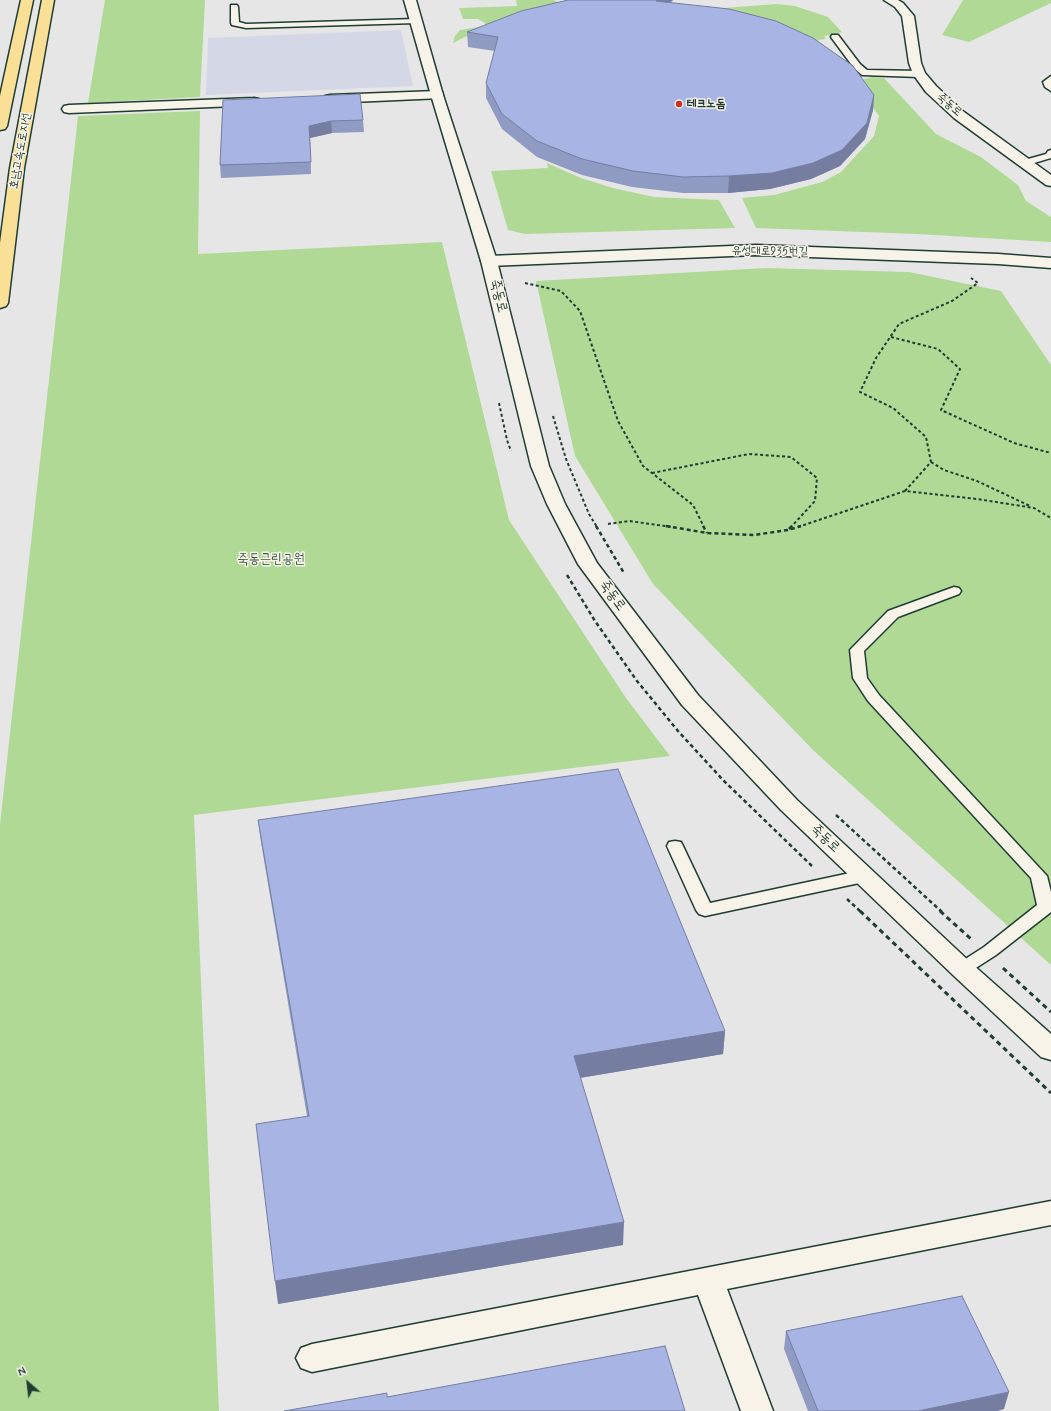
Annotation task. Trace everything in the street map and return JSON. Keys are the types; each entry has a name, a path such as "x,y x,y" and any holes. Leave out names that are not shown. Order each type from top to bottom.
{"highway":[{"name":"호남고속도로지선","path":"0,126 27,0"},
{"name":"호남고속도로지선","path":"0,303 17,168 48,0"}],"street":[{"name":"죽동로","path":"410,0 437,95 489,261 540,466 556,504 588,564 690,700 789,805 962,969 1051,1050"},
{"name":"죽동로","path":"890,0 899,5 908,16 915,63 919,74 931,89 959,115 1051,182"},
{"path":"320,100 437,95"},
{"path":"69,110 265,102"},
{"name":"유성대로935번길","path":"489,261 756,250 998,259 1051,263"},
{"path":"312,1358 1051,1213"},
{"path":"708,1281 757,1411"}],"lane":[{"path":"234,7 235,23 246,26 416,21"},
{"path":"835,37 857,66 865,73 919,74"},
{"path":"1051,79 1047,82 1051,88"},
{"path":"1024,163 1050,156 1051,153"},
{"path":"954,591 893,614 857,650 860,678 873,698 1039,876 1046,907 990,951 962,969"},
{"path":"675,846 705,910 864,876"}],"path":[{"path":"965,274 978,283 952,301 899,324 876,358 860,392 893,408 926,437 931,462 944,470 977,481 1034,508 1051,518"},
{"path":"525,283 561,291 580,312 618,421 642,466 694,505 707,533"},
{"path":"890,337 938,349 960,369 941,410 1014,443 1051,453"},
{"path":"552,414 566,459 589,514 628,579"},
{"path":"652,473 749,454 791,457 817,478 815,501 788,530"},
{"path":"906,491 931,462"},
{"path":"608,524 629,521 657,524 707,533 754,535 788,530 906,491 977,499 1034,508"},
{"path":"831,810 976,943"},
{"path":"1000,965 1051,1012"}],"shaded area":[{"path":"401,30 413,86 206,95 208,38"}],"green space":[{"path":"105,0 205,0 200,97 88,103"},
{"path":"516,0 553,0 561,3 469,35 453,43 455,36 460,30 485,26 485,23 478,19 463,19 459,8 517,6"},
{"path":"963,0 1051,0 1051,3 969,42 942,35"},
{"path":"776,4 795,6 828,17 842,32 824,36 826,39 818,40 819,43 694,7 724,8"},
{"path":"872,77 884,78 936,134 981,157 1018,185 1026,201 1051,217 1051,242 917,234 756,228 742,198 774,195 822,182 841,172 874,136 879,116 856,84 860,80"},
{"name":"죽동근린공원","path":"200,111 198,254 442,242 509,520 626,698 670,756 194,815 219,1411 0,1411 0,824 78,116"},
{"path":"547,163 581,178 613,188 654,197 719,200 735,228 525,234 508,230 491,171 548,168"},
{"path":"766,268 909,272 1001,291 1051,365 1051,965 814,751 653,584 575,456 536,281"}],"building":[{"name":"테크노돔","path":"568,0 657,0 656,1 729,9 776,21 813,38 853,66 874,95 867,123 842,150 813,163 772,173 729,176 683,177 633,171 582,159 537,141 502,114 486,83 498,37 467,32 521,11"},
{"path":"360,94 363,120 331,121 309,126 311,162 220,165 223,100"},
{"path":"618,769 725,1031 574,1056 624,1222 275,1281 256,1124 309,1116 258,820"},
{"path":"962,1296 1009,1392 918,1411 818,1411 786,1331"},
{"path":"665,1346 685,1411 284,1411 387,1393 387,1397"}],"place":[{"name":"테크노돔","path":"679,104"}]}
